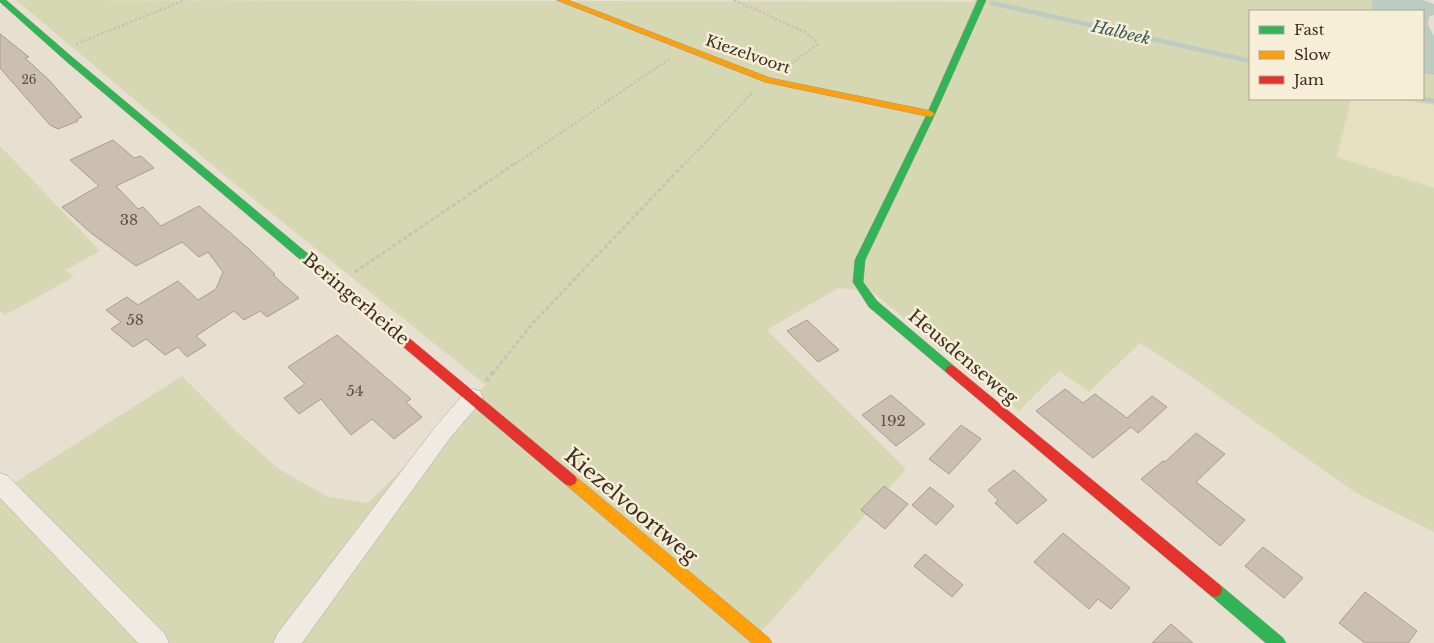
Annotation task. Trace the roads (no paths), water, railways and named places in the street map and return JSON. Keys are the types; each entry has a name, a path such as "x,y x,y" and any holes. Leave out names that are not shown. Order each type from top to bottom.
{"street":[{"name":"Beringerheide","path":"2,0 60,51 473,397"},
{"name":"Kiezelvoort","path":"561,0 768,80 931,114"},
{"name":"Heusdenseweg","path":"982,0 931,114 860,260 858,282 873,304 1278,643"},
{"path":"286,643 443,432 473,397"},
{"name":"Kiezelvoortweg","path":"473,397 764,643"},
{"path":"0,483 156,643"}],"waterway":[{"name":"Halbeek","path":"992,3 1249,61"},
{"name":"Halbeek","path":"1424,99 1434,101"}]}
